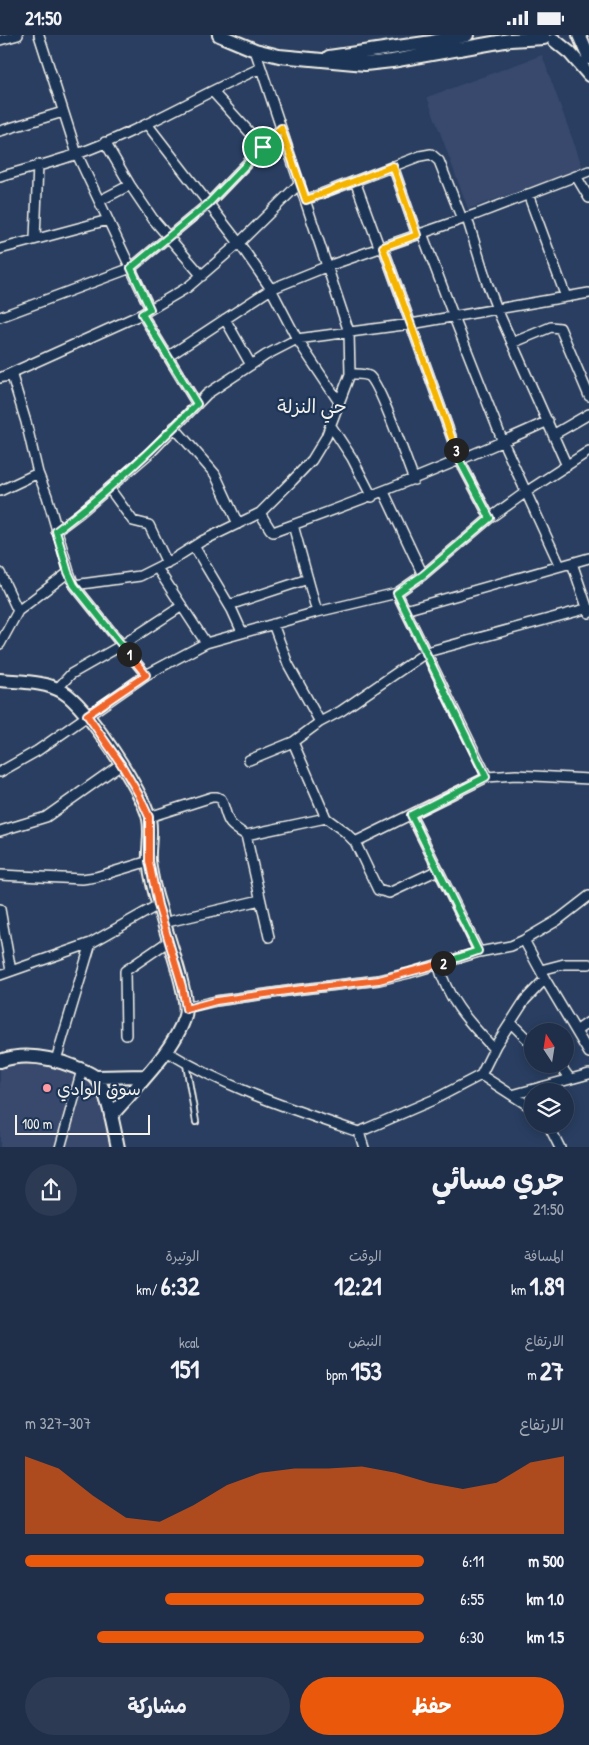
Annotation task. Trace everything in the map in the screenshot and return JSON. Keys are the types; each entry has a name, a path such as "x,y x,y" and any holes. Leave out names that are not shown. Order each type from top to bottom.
{"street":[{"path":"0,40 18,35"},
{"path":"39,35 77,154 131,268 146,311 197,404"},
{"path":"218,35 255,50 280,56 319,58 339,62 381,63 510,40 560,39 567,35"},
{"path":"319,58 403,47 466,35"},
{"path":"579,35 589,58"},
{"path":"546,38 570,53 589,75"},
{"path":"74,585 140,576 260,513 312,460 331,426 350,374 349,332 255,50"},
{"path":"0,177 77,154 146,124 261,68"},
{"path":"212,91 263,147"},
{"path":"0,131 63,112"},
{"path":"146,124 239,243 271,289 297,339 339,403"},
{"path":"0,317 131,268 208,204 281,128"},
{"path":"105,142 130,185 153,219 202,276"},
{"path":"306,200 420,156 431,154 436,156 465,219 497,309 567,466"},
{"path":"35,239 38,165"},
{"path":"393,166 503,442 560,566"},
{"path":"169,356 271,289 328,266 465,219 589,171"},
{"path":"576,176 589,198"},
{"path":"355,181 411,324 460,461 490,518"},
{"path":"2,377 146,311 188,287 239,243 300,183"},
{"path":"99,201 130,185"},
{"path":"528,194 566,297"},
{"path":"0,249 108,220"},
{"path":"56,531 152,451 207,393 297,339 411,324 453,315 589,293"},
{"path":"225,319 251,365"},
{"path":"512,343 551,327 557,326 560,328 589,396"},
{"path":"350,374 362,374 373,379 414,480"},
{"path":"2,377 12,377 26,422 38,473 47,496 68,572 74,585 146,675"},
{"path":"553,435 589,414"},
{"path":"260,513 273,532 372,497 460,461 548,421"},
{"path":"331,426 352,458 372,497"},
{"path":"174,427 215,474 238,524"},
{"path":"0,772 37,751 146,675 206,643 317,611 397,593 423,575 490,518 589,451"},
{"path":"0,491 38,473"},
{"path":"109,488 133,521 149,525 167,563"},
{"path":"384,492 423,575"},
{"path":"293,525 317,611"},
{"path":"194,546 229,605 242,632"},
{"path":"405,610 589,558"},
{"path":"249,761 293,742 320,722 341,711 427,652 588,610 572,563"},
{"path":"158,568 206,643"},
{"path":"0,644 18,611 68,572"},
{"path":"1,576 18,611"},
{"path":"229,605 308,579"},
{"path":"397,593 486,777"},
{"path":"57,689 71,674 122,645 182,606"},
{"path":"273,624 288,664 320,722"},
{"path":"0,679 34,683 57,689 78,703 121,764 149,817 149,861 158,905 182,986 186,1009 181,1025 166,1051 111,1116"},
{"path":"293,742 326,818 355,842 380,892 389,893 438,870"},
{"path":"0,831 46,817 121,764"},
{"path":"355,842 486,777 516,775 589,779"},
{"path":"149,817 217,797 222,803 228,823 246,835 326,818"},
{"path":"411,815 478,951"},
{"path":"246,835 269,937"},
{"path":"0,875 82,879 96,877 149,861"},
{"path":"186,1009 216,1001 379,980 478,951 511,946 558,920 589,896"},
{"path":"163,923 260,900"},
{"path":"0,975 91,943 158,905"},
{"path":"0,909 11,971"},
{"path":"524,940 589,1053"},
{"path":"126,1035 125,971 169,941"},
{"path":"56,1060 91,943"},
{"path":"438,964 448,991 458,1009 494,1049"},
{"path":"541,970 564,964 589,964"},
{"path":"166,1051 185,1063 242,1091 359,1132 434,1100 481,1075 494,1049 525,1000 545,979"},
{"path":"576,1031 589,1022"},
{"path":"511,1023 524,1036"},
{"path":"0,1061 17,1057 56,1060 95,1077 145,1077"},
{"path":"60,1147 82,1070"},
{"path":"566,1073 570,1079"},
{"path":"512,1095 589,1074"},
{"path":"481,1075 524,1103"},
{"path":"95,1077 106,1098 118,1147"},
{"path":"359,1132 364,1147"},
{"path":"553,1133 560,1147"}],"lane":[{"path":"185,1063 196,1122"}],"shaded area":[{"path":"542,55 583,168 468,209 427,97"},
{"name":"سوق الوادي","path":"28,1057 83,1071 107,1105 116,1147 0,1147 0,1063"}],"place":[{"name":"سوق الوادي","path":"47,1088"}],"district":[{"name":"حي النزلة","path":"312,406"}],"route":[{"path":"281,128 306,200 393,166 417,235 383,247 460,461 490,518 423,575 397,593 486,777 411,815 478,951 409,973 379,980 216,1001 186,1009 182,986 158,905 149,861 149,817 121,764 87,715 146,675 74,585 68,572 56,531 80,513 152,451 197,404 142,314 150,309 131,268 208,204 263,147 281,128"}]}
